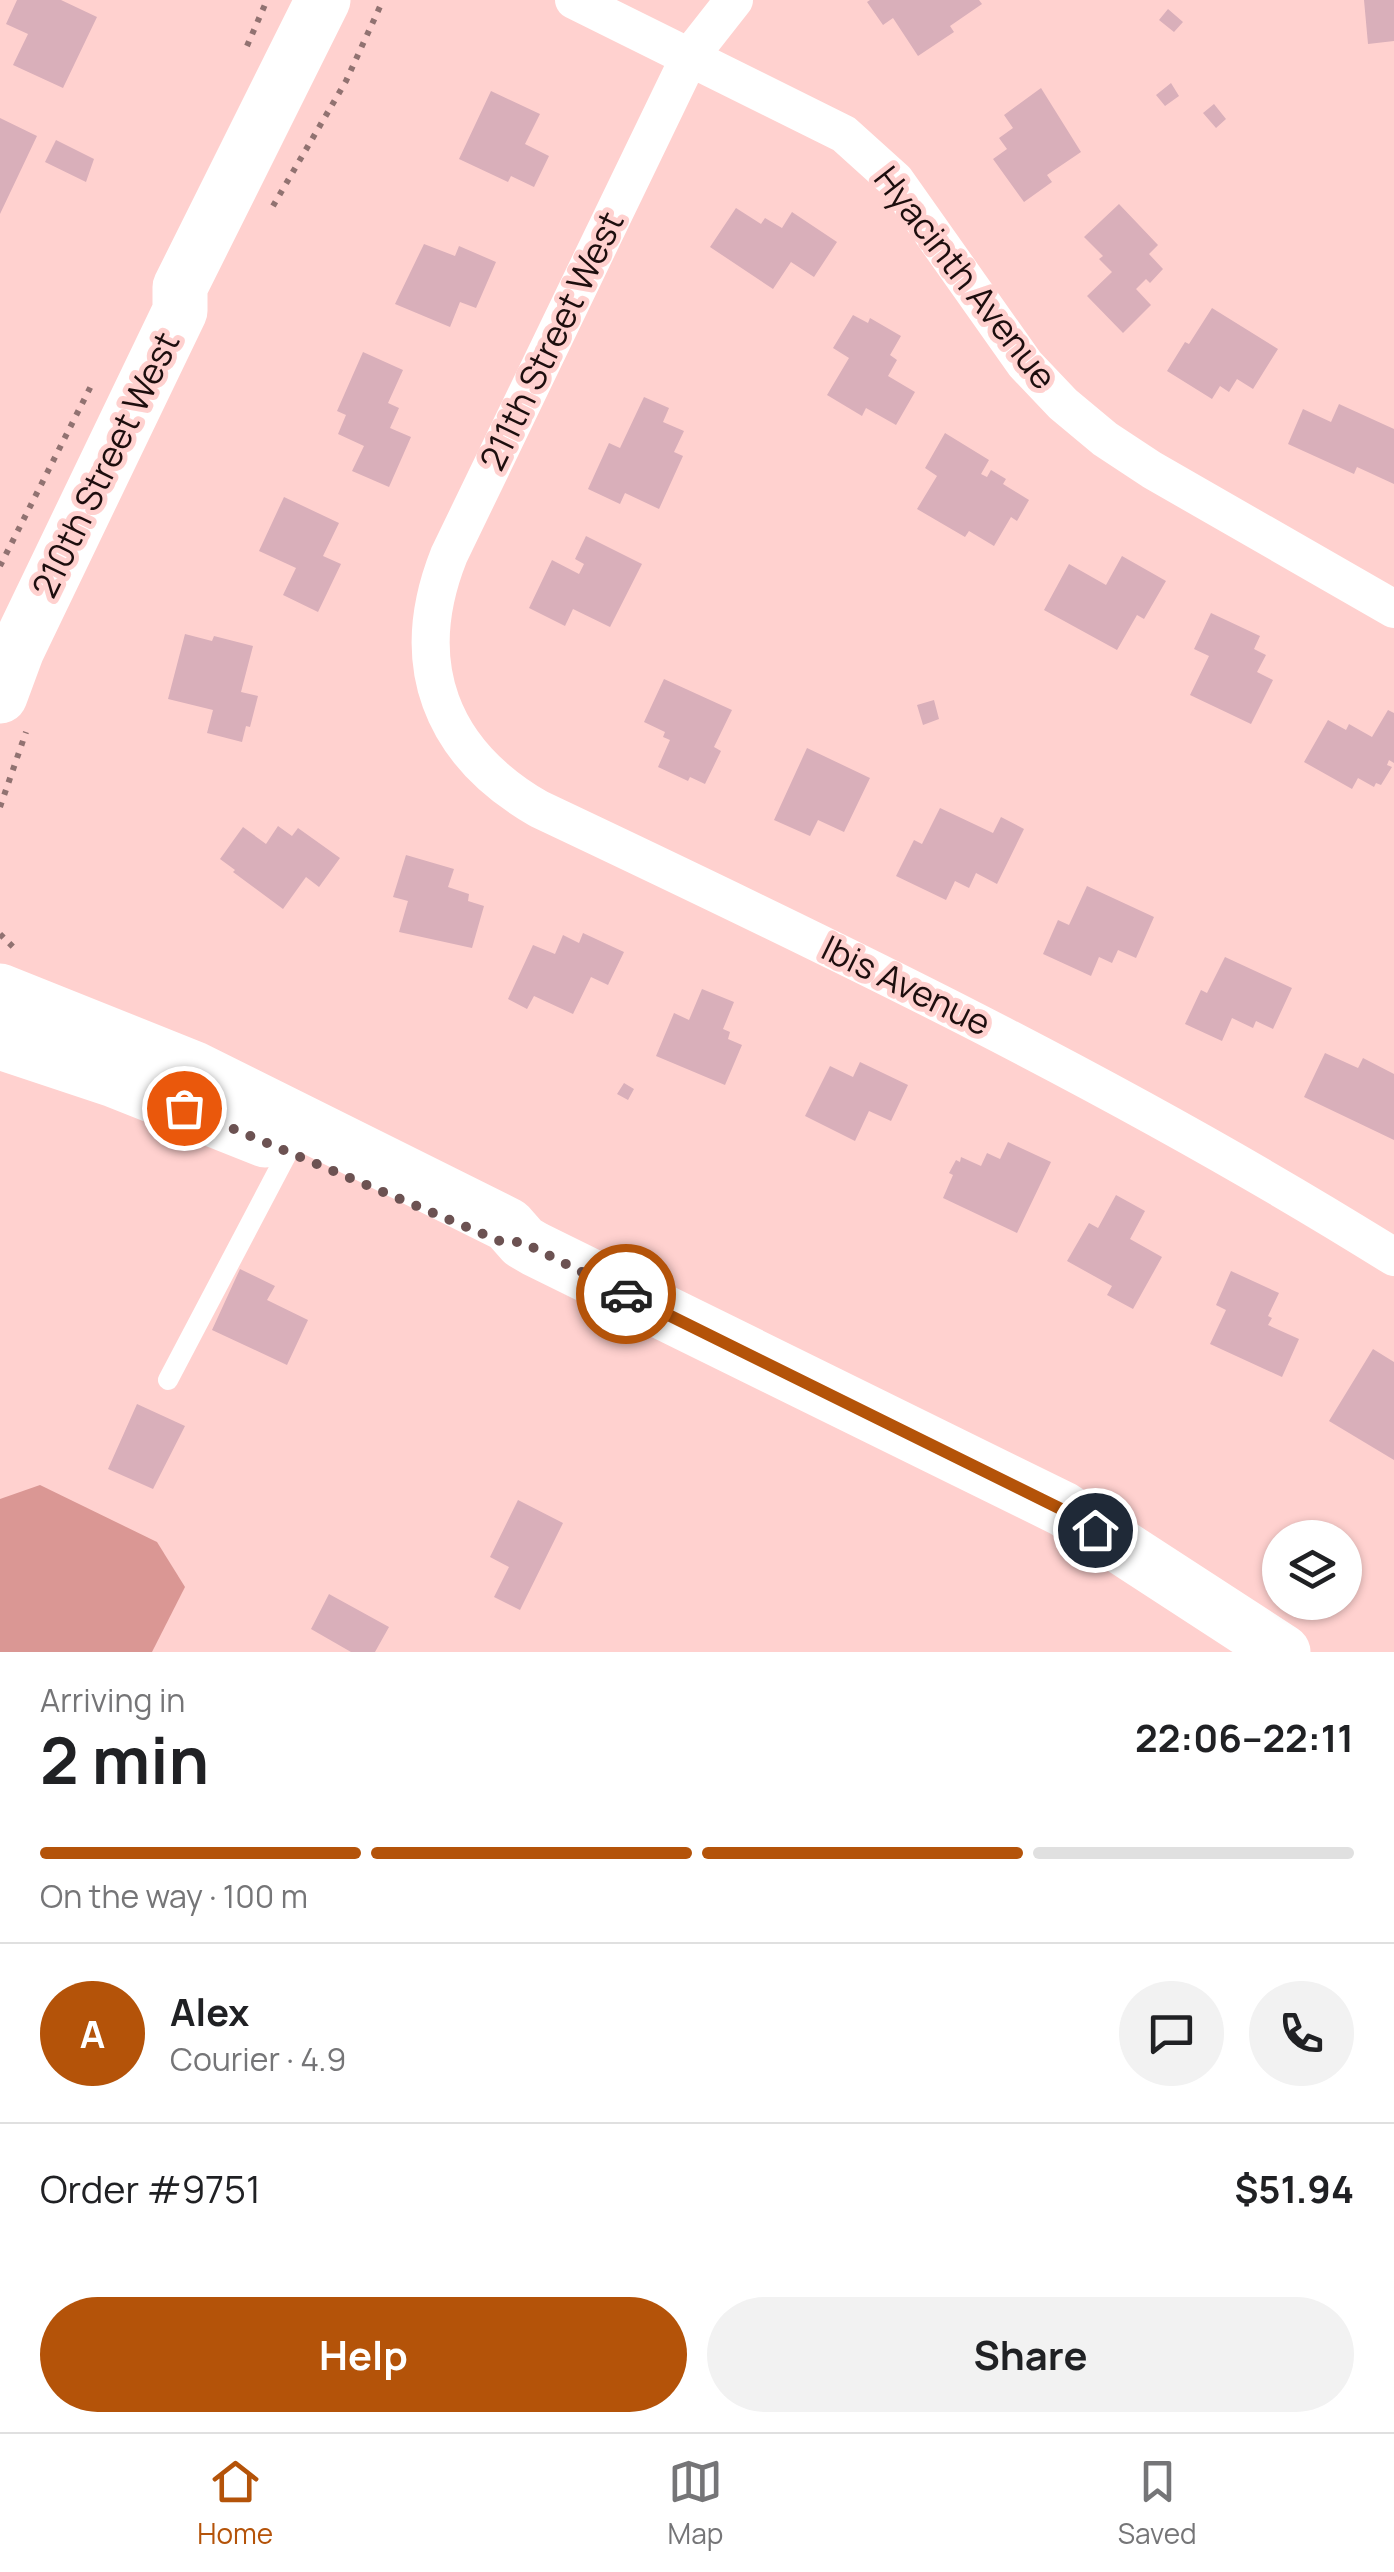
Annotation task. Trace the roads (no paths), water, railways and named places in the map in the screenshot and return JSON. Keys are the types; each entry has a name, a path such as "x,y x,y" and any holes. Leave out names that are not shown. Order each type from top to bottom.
{"main road":[{"name":"210th Street West","path":"0,696 17,650 180,312 180,287 323,0"},
{"name":"210th Street West","path":"0,611 156,305 180,287"},
{"path":"9,972 210,1077 508,1224 522,1242 1063,1510 1282,1652"},
{"path":"0,1042 114,1080 502,1242 522,1242"}],"street":[{"name":"Hyacinth Avenue","path":"574,0 844,134 870,156 918,209 1025,364 1062,404 1152,470 1394,608"},
{"name":"211th Street West","path":"440,700 430,663 435,589 448,555 690,56 734,0"},
{"name":"Ibis Avenue","path":"440,700 457,735 480,765 523,800 997,1030 1252,1171 1394,1257"}],"lane":[{"path":"168,1380 289,1150"}]}
